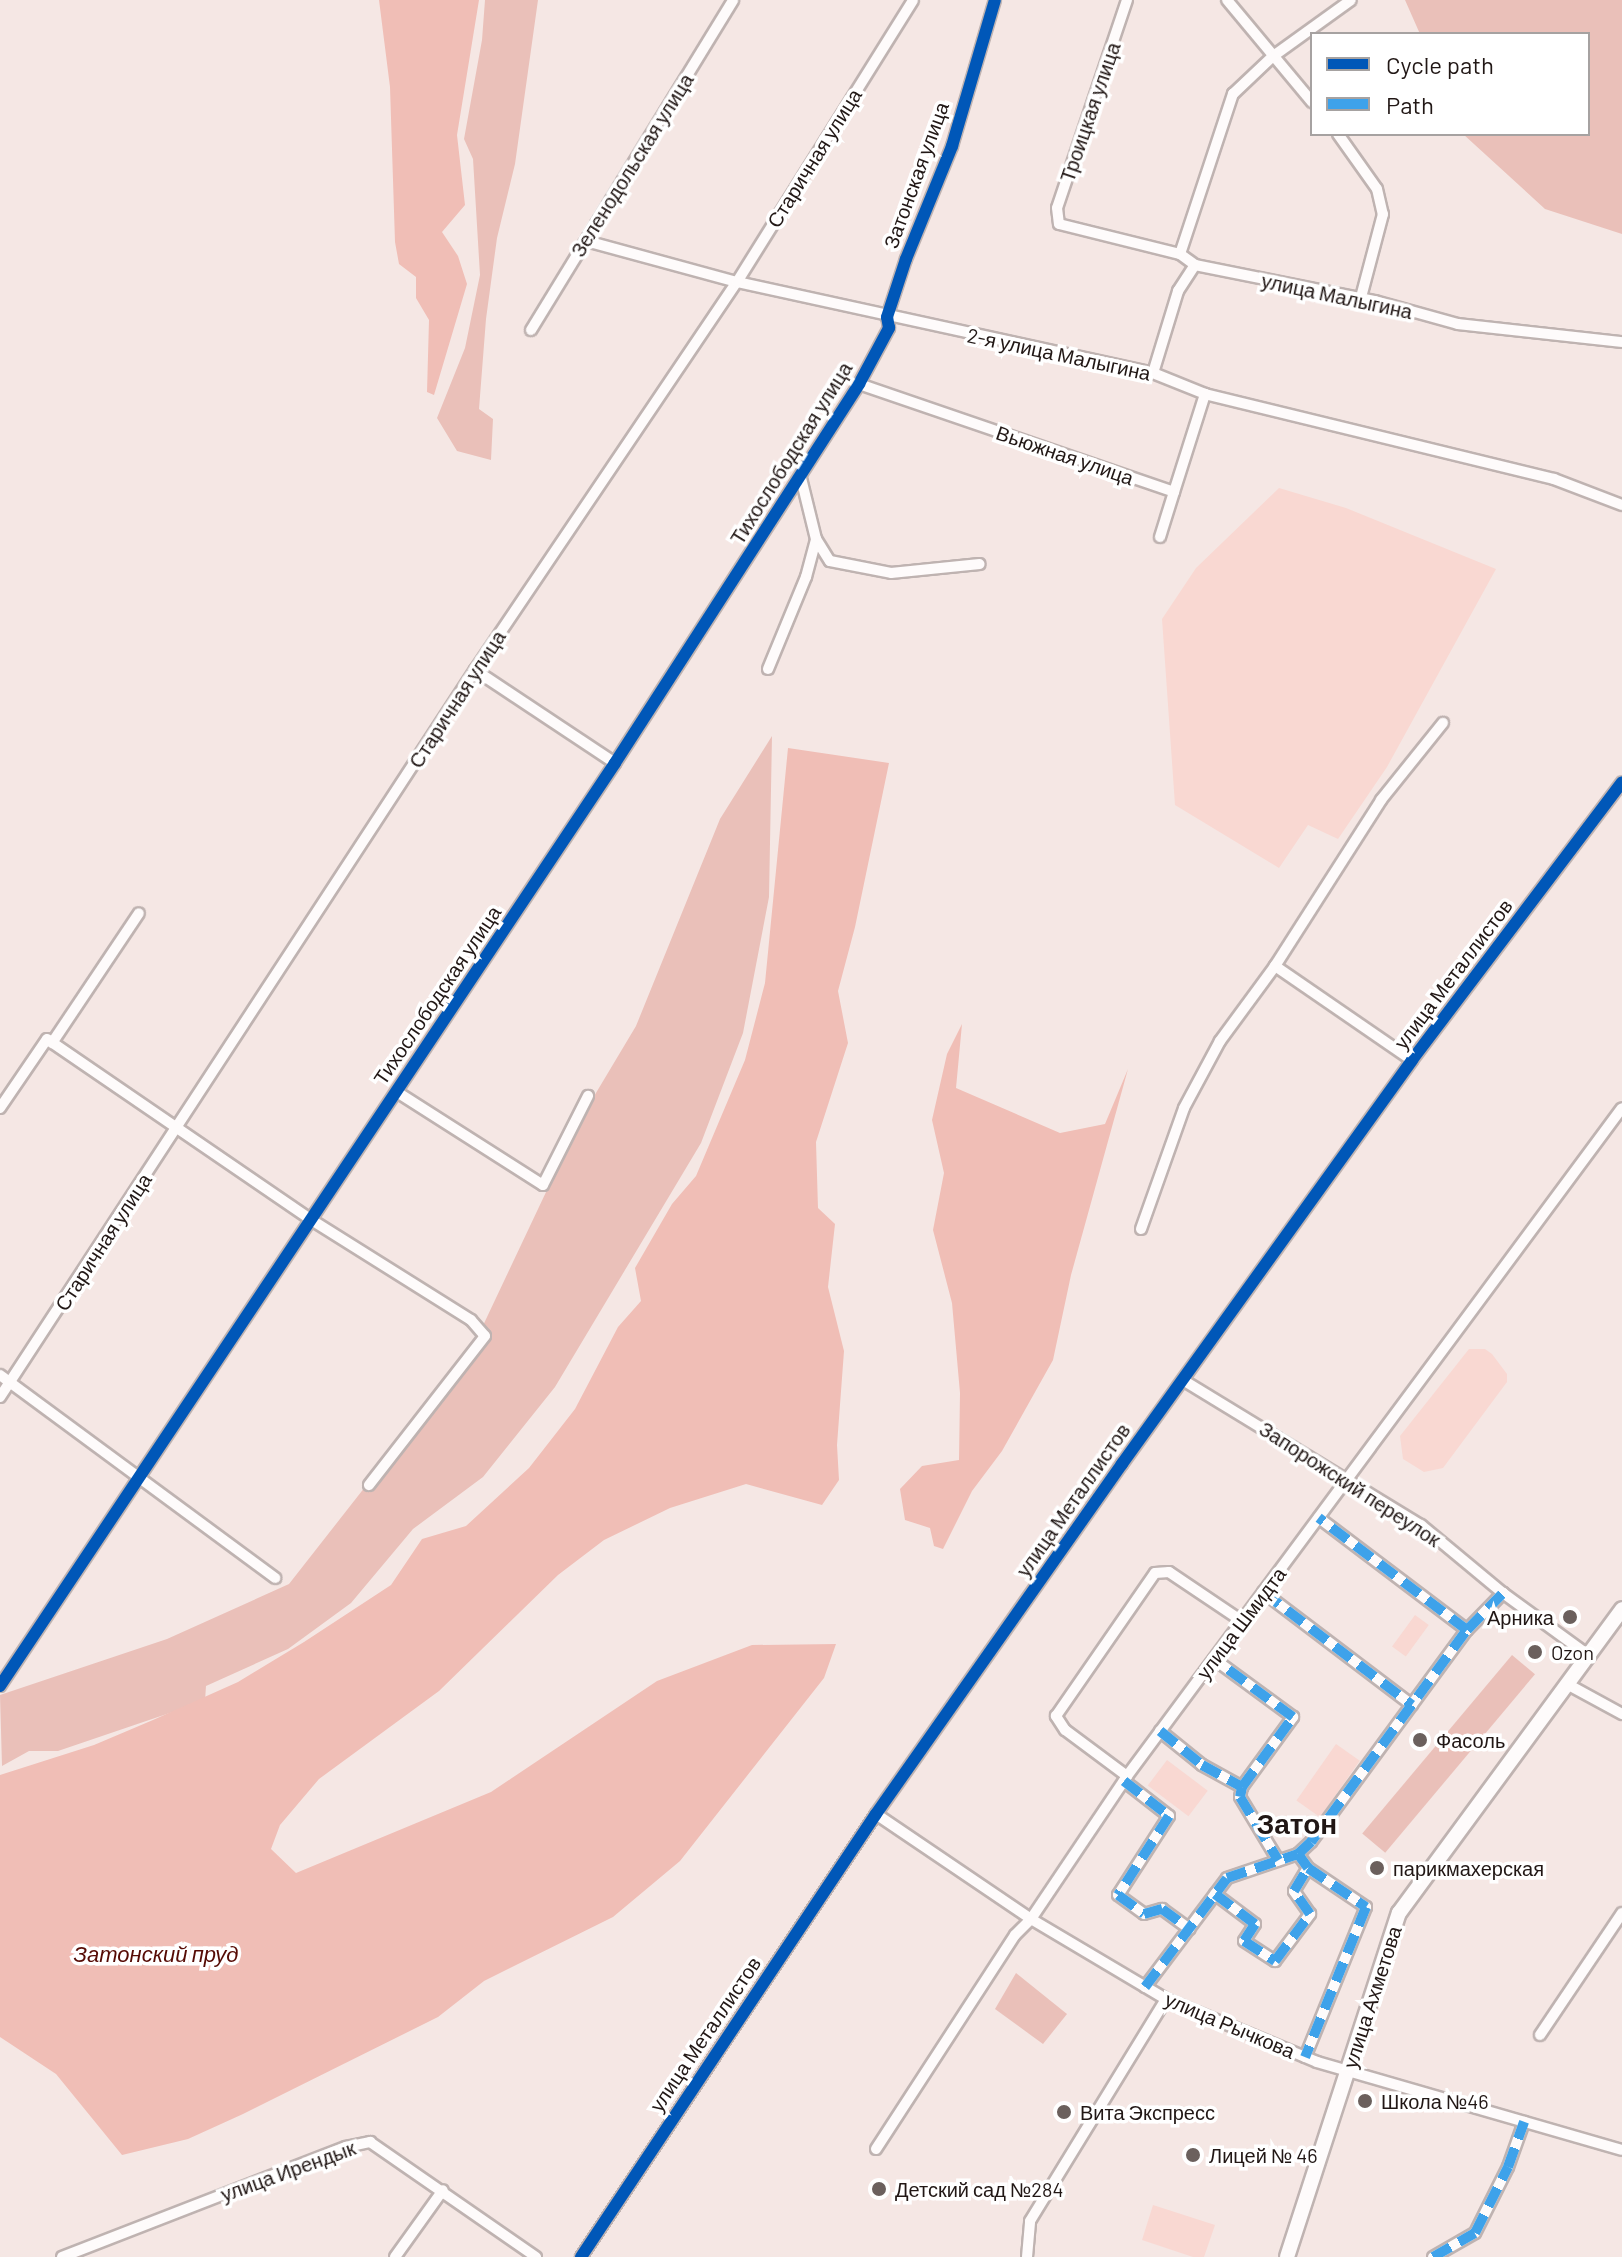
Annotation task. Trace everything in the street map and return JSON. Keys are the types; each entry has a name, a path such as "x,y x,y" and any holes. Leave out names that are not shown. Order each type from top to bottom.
{"main road":[{"name":"улица Ахметова","path":"1287,2257 1399,1913 1622,1609"}],"street":[{"name":"Зеленодольская улица","path":"531,330 733,0"},
{"name":"Старичная улица","path":"0,1397 475,670 737,282 913,0"},
{"name":"Затонская улица","path":"887,317 906,259 952,146 995,0"},
{"name":"Троицкая улица","path":"1059,224 1057,208 1127,0"},
{"path":"1227,0 1310,100"},
{"path":"1180,254 1233,94 1272,57 1351,0"},
{"path":"1339,136 1377,189 1383,214 1360,301"},
{"name":"улица Малыгина","path":"1059,224 1180,254 1195,265 1360,301 1375,301 1458,324 1622,342"},
{"name":"2-я улица Малыгина","path":"586,241 737,282 887,317 1153,373 1205,394 1554,479 1622,505"},
{"path":"1153,373 1178,291 1195,265"},
{"name":"Тихослободская улица","path":"0,1686 397,1092 801,478 859,384 889,328 887,317"},
{"name":"Вьюжная улица","path":"859,384 1174,492"},
{"path":"1160,537 1205,394"},
{"path":"801,478 816,539 830,561 891,573 980,564"},
{"path":"768,669 806,577 816,539"},
{"path":"475,670 615,763"},
{"path":"1141,1229 1184,1108 1220,1041 1275,966 1381,800 1443,723"},
{"name":"улица Металлистов","path":"581,2257 876,1814 1412,1060 1622,782"},
{"path":"0,1108 139,913"},
{"path":"1275,966 1412,1060"},
{"path":"50,1041 310,1219 471,1320 485,1336 369,1485"},
{"path":"397,1092 543,1185 588,1096"},
{"name":"улица Шмидта","path":"876,2149 1015,1935 1031,1919 1126,1778 1622,1108"},
{"path":"0,1375 139,1481 275,1578"},
{"name":"Запорожский переулок","path":"1183,1380 1421,1525 1503,1593 1588,1655"},
{"path":"1319,1518 1467,1630"},
{"path":"1190,1929 1162,1909 1144,1914 1118,1895 1169,1816 1065,1730 1056,1716 1155,1573 1169,1572 1242,1621"},
{"path":"1263,1592 1412,1705"},
{"path":"1145,1987 1227,1878 1298,1854 1311,1842 1467,1630 1503,1593"},
{"path":"1214,1659 1293,1717 1242,1787 1240,1797 1278,1860"},
{"path":"1567,1684 1622,1714"},
{"path":"1160,1731 1202,1765 1242,1787"},
{"name":"улица Рычкова","path":"876,1814 1031,1919 1166,1999 1347,2072 1622,2150"},
{"path":"1298,1854 1308,1868 1366,1907 1305,2057"},
{"path":"1215,1894 1255,1924 1244,1941 1275,1961 1310,1914 1294,1891 1308,1868"},
{"path":"1540,2035 1622,1913"},
{"path":"1027,2257 1030,2221 1166,1999"},
{"path":"1433,2257 1475,2233 1508,2167 1524,2122"},
{"name":"улица Ирендык","path":"62,2257 346,2147 370,2142 536,2257"},
{"path":"395,2257 443,2190"}],"shaded area":[{"path":"485,0 538,0 515,164 497,238 486,319 479,409 493,419 491,460 457,451 437,418 465,348 480,275 473,159 464,139 482,40"},
{"path":"1405,0 1622,0 1622,234 1545,209 1465,136 1590,136 1590,32 1419,32"},
{"path":"1279,488 1346,508 1496,569 1387,767 1338,839 1308,825 1279,868 1175,805 1162,619 1196,568"},
{"path":"772,736 769,897 743,1033 701,1143 555,1387 483,1477 413,1529 351,1603 288,1649 206,1686 205,1701 58,1751 29,1751 2,1766 0,1695 167,1639 289,1584 470,1353 581,1118 636,1026 720,819"},
{"path":"1469,1349 1485,1349 1492,1354 1507,1374 1507,1382 1443,1468 1424,1472 1403,1459 1400,1436"},
{"path":"1415,1615 1429,1625 1406,1657 1392,1647"},
{"path":"1512,1655 1535,1674 1385,1853 1362,1833"},
{"path":"1336,1744 1360,1761 1320,1817 1296,1801"},
{"path":"1167,1760 1208,1791 1188,1816 1148,1786"},
{"path":"1016,1973 1067,2014 1043,2044 995,2009"},
{"path":"1153,2205 1215,2225 1204,2257 1193,2257 1142,2240"}],"water":[{"path":"379,0 479,0 457,135 465,205 442,232 458,256 467,284 434,395 427,392 429,320 416,298 416,277 399,264 395,242 390,87"},
{"name":"Затонский пруд","path":"788,748 889,763 855,927 838,991 848,1043 816,1142 818,1208 835,1224 828,1287 844,1351 837,1445 839,1480 822,1505 746,1484 670,1508 604,1540 558,1575 439,1691 319,1779 280,1825 271,1849 296,1873 491,1792 657,1681 752,1645 836,1644 824,1678 680,1861 613,1917 484,1981 438,2017 243,2114 188,2139 122,2155 56,2074 0,2037 0,1775 94,1745 153,1720 238,1682 304,1642 391,1585 422,1539 466,1526 529,1468 575,1409 618,1327 641,1301 635,1268 672,1204 696,1176 745,1060 765,983"},
{"path":"962,1024 956,1088 1060,1133 1105,1124 1128,1069 1071,1275 1053,1360 1002,1451 972,1491 943,1549 934,1546 930,1528 905,1520 900,1489 922,1466 959,1460 960,1393 952,1303 933,1230 944,1173 932,1120 947,1054"}],"marked path":[{"path":"1145,1987 1227,1878 1298,1854 1311,1842 1467,1630 1319,1518"},
{"path":"1263,1592 1412,1705"},
{"path":"1467,1630 1503,1593"},
{"path":"1160,1731 1202,1765 1242,1787 1293,1717 1214,1659"},
{"path":"1124,1781 1169,1816 1118,1895 1144,1914 1162,1909 1190,1929"},
{"path":"1242,1787 1240,1797 1278,1860"},
{"path":"1298,1854 1308,1868 1366,1907 1305,2057"},
{"path":"1215,1894 1255,1924 1244,1941 1275,1961 1310,1914 1294,1891 1308,1868"},
{"path":"1433,2257 1475,2233 1508,2167 1524,2122"}],"cycle path":[{"path":"0,1686 615,763 859,384 889,328 887,317 906,259 952,146 995,0"},
{"path":"581,2257 876,1814 1122,1464 1412,1060 1622,782"}],"place":[{"name":"Арника","path":"1570,1617"},
{"name":"Ozon","path":"1535,1652"},
{"name":"Фасоль","path":"1420,1740"},
{"name":"парикмахерская","path":"1377,1868"},
{"name":"Школа №46","path":"1365,2101"},
{"name":"Вита Экспресс","path":"1064,2112"},
{"name":"Лицей № 46","path":"1193,2155"},
{"name":"Детский сад №284","path":"879,2189"}],"district":[{"name":"Затон","path":"1297,1823"}]}
